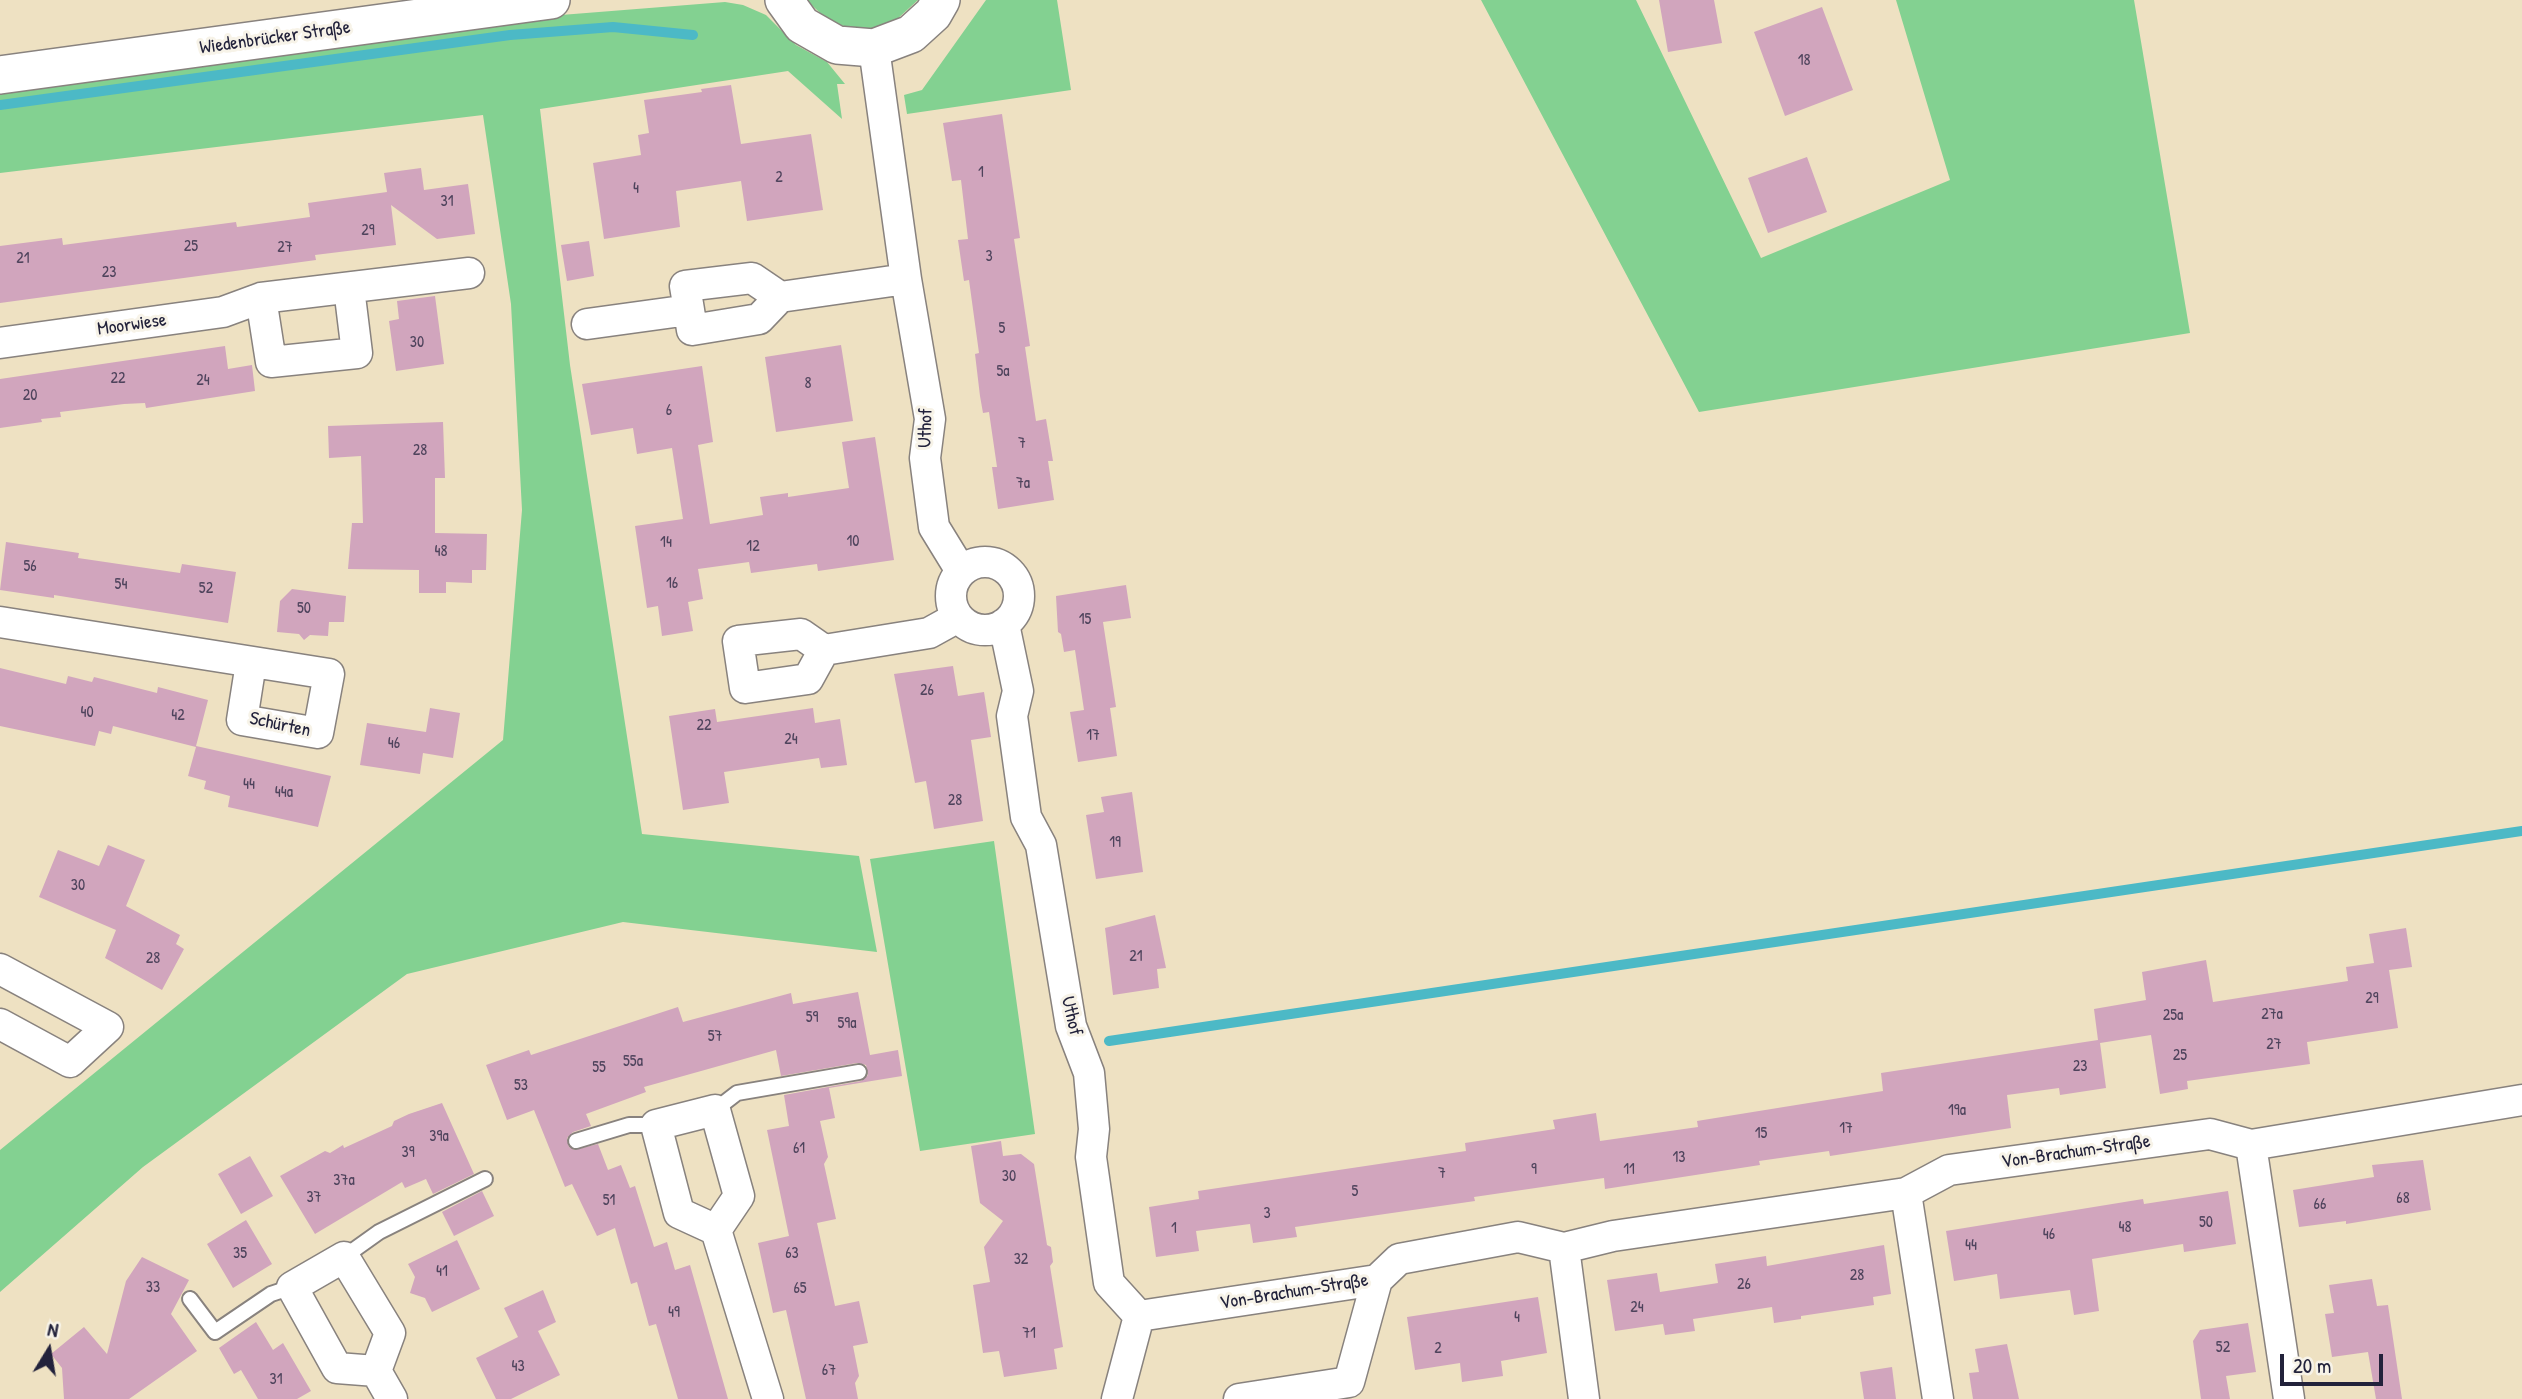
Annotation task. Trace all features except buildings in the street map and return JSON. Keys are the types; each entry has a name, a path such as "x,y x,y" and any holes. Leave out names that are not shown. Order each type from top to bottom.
{"street":[{"name":"Wiedenbrücker Straße","path":"0,75 551,0"},
{"path":"784,0 802,25 837,45 874,48 911,34 933,14 941,0"},
{"name":"Uthof","path":"874,48 905,279 930,419 925,458 934,527 961,571"},
{"name":"Moorwiese","path":"0,343 223,312 261,298 469,273"},
{"path":"780,297 752,278 685,286 692,330 759,319 780,297 905,279"},
{"path":"261,298 271,362 357,353 349,288"},
{"path":"587,324 689,310"},
{"path":"975,563 991,563 1006,569 1016,581 1019,597 1015,612 1004,624 988,630 971,627 958,617 951,602 952,585 961,571 975,563"},
{"path":"824,650 929,633 958,617"},
{"path":"0,622 251,663"},
{"name":"Uthof","path":"1004,624 1018,691 1012,716 1026,817 1041,845 1071,1026 1089,1073 1094,1129 1091,1157 1109,1283 1139,1316"},
{"path":"0,971 108,1027 70,1062 0,1024"},
{"name":"Von-Brachum-Straße","path":"1139,1316 1377,1280 1399,1259 1518,1237 1564,1248 1613,1236 1906,1193 1949,1170 2210,1134 2251,1144 2522,1100"},
{"path":"716,1230 739,1196 715,1110 656,1125 678,1213 716,1230 768,1399"},
{"path":"2251,1144 2289,1399"},
{"path":"1906,1193 1938,1399"},
{"path":"1564,1248 1584,1399"},
{"path":"376,1371 337,1368 292,1287 344,1257 390,1333 376,1371 392,1399"},
{"path":"1240,1399 1349,1382 1377,1280"},
{"path":"1117,1399 1139,1316"}],"lane":[{"path":"715,1110 737,1093 859,1072"},
{"path":"576,1141 629,1125 656,1125"},
{"path":"344,1257 379,1232 485,1179"},
{"path":"190,1299 215,1332 271,1294 292,1287"}],"green space":[{"path":"806,0 918,0 895,21 873,29 850,28 829,21"},
{"path":"986,0 1057,0 1071,90 907,114 904,95 922,90"},
{"path":"1481,0 1636,0 1761,258 1950,180 1896,0 2134,0 2190,333 1699,412"},
{"path":"725,2 743,5 766,15 796,45 827,62 845,84 837,84 842,119 788,71 540,109 570,365 642,834 859,856 877,952 623,922 407,974 143,1167 0,1292 0,1150 503,740 522,510 511,304 483,115 0,173 0,90 561,15"},
{"path":"994,841 1035,1134 920,1151 870,859"}],"waterway":[{"path":"0,105 510,35 613,27 693,35"},
{"path":"1109,1041 2522,831"}]}
